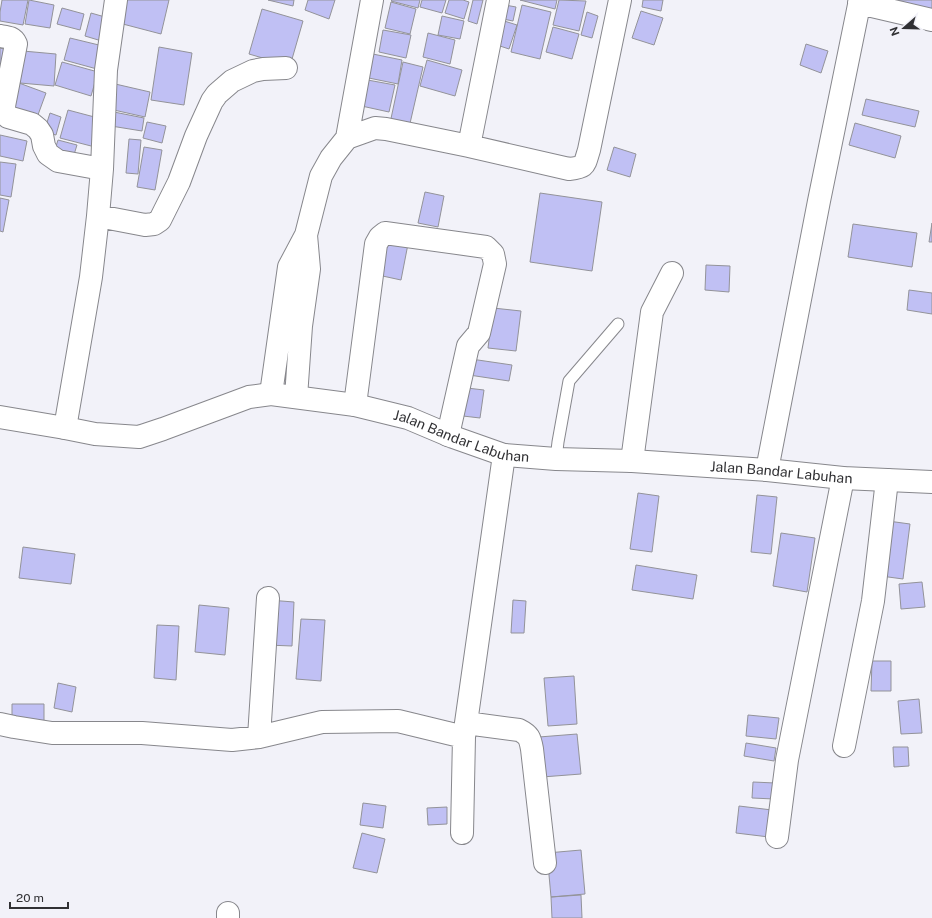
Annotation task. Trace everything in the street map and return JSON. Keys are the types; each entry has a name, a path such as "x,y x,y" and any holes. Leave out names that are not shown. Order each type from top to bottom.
{"street":[{"path":"65,428 91,277 102,169 106,70 116,0"},
{"path":"271,394 289,267 306,236 321,176 331,158 347,138 372,0"},
{"path":"469,146 498,0"},
{"path":"347,138 375,128 386,129 569,169 584,166 589,150 620,0"},
{"path":"767,470 820,194 860,2 932,20"},
{"path":"0,36 11,38 16,44 4,106 5,114 8,117 32,124 38,129 42,135 44,146 48,154 58,161 102,169"},
{"path":"98,216 145,224 154,224 158,222 179,182 196,136 217,94 232,81 253,71 286,68"},
{"path":"355,405 376,244 380,237 385,233 486,247 493,254 495,264 479,333 468,346 448,435"},
{"path":"296,397 301,326 309,269 306,236"},
{"path":"632,461 652,312 672,273"},
{"name":"Jalan Bandar Labuhan","path":"0,417 96,434 139,437 249,397 271,394 355,405 408,418 448,435 504,455 556,459 632,461 767,470 844,478 932,482"},
{"path":"462,833 465,730 504,455"},
{"path":"777,838 787,760 844,478"},
{"path":"844,746 873,601 887,480"},
{"path":"258,737 268,598"},
{"path":"0,724 52,733 142,733 232,740 258,737 322,722 398,721 465,730 519,730 526,734 531,741 545,863"}],"lane":[{"path":"556,459 569,381 618,324"}],"building":[{"path":"2,0 28,0 23,25 0,21"},
{"path":"29,0 54,5 50,28 25,24"},
{"path":"125,0 169,0 161,34 119,23"},
{"path":"268,0 294,0 293,6"},
{"path":"308,0 335,0 329,19 305,10"},
{"path":"420,0 418,8 391,1"},
{"path":"422,0 446,0 442,13 420,7"},
{"path":"449,0 463,0 469,2 464,19 445,13"},
{"path":"473,0 483,0 477,24 468,21"},
{"path":"520,0 557,0 555,9"},
{"path":"559,0 586,1 579,31 553,25"},
{"path":"643,0 663,0 661,11 642,7"},
{"path":"895,0 932,0 931,14 894,6"},
{"path":"391,2 416,9 410,34 385,28"},
{"path":"505,5 516,7 513,21 503,19"},
{"path":"522,5 551,12 540,59 511,52"},
{"path":"62,8 84,14 80,30 57,24"},
{"path":"262,9 303,21 290,66 249,54"},
{"path":"641,11 663,18 654,45 632,38"},
{"path":"587,12 598,16 592,38 581,35"},
{"path":"91,13 112,19 105,42 85,36"},
{"path":"442,16 464,21 460,39 438,35"},
{"path":"501,20 517,25 509,49 494,44"},
{"path":"553,27 579,34 572,59 546,52"},
{"path":"383,30 411,35 406,58 379,52"},
{"path":"428,33 455,40 450,64 423,57"},
{"path":"70,38 103,46 97,69 64,60"},
{"path":"806,44 828,51 821,73 800,65"},
{"path":"159,47 192,53 184,105 151,100"},
{"path":"0,48 8,50 0,82"},
{"path":"23,51 56,54 54,86 20,83"},
{"path":"368,53 402,60 398,84 364,77"},
{"path":"427,60 462,70 455,96 420,86"},
{"path":"62,62 98,72 91,96 55,85"},
{"path":"403,62 423,67 408,132 389,128"},
{"path":"362,79 395,85 389,112 357,105"},
{"path":"19,83 46,93 35,123 8,112"},
{"path":"111,83 150,92 145,117 105,108"},
{"path":"866,99 919,111 915,127 862,115"},
{"path":"68,110 102,119 95,147 60,138"},
{"path":"114,112 144,118 142,131 111,126"},
{"path":"50,113 61,117 56,135 44,132"},
{"path":"147,122 166,126 162,143 143,138"},
{"path":"855,123 901,136 895,158 849,145"},
{"path":"0,135 27,141 23,161 0,156"},
{"path":"129,139 141,140 138,174 126,173"},
{"path":"58,140 77,145 72,161 53,156"},
{"path":"144,147 162,150 155,190 137,187"},
{"path":"614,147 636,154 630,177 607,170"},
{"path":"0,162 16,164 11,197 0,195"},
{"path":"425,192 444,196 438,227 418,223"},
{"path":"540,193 602,202 592,271 530,262"},
{"path":"0,198 9,200 3,232 0,231"},
{"path":"932,223 932,242 929,242"},
{"path":"853,224 917,233 912,267 848,257"},
{"path":"386,239 408,244 401,280 378,275"},
{"path":"706,265 730,266 729,292 705,290"},
{"path":"909,290 932,293 932,314 907,310"},
{"path":"493,308 521,311 516,351 488,348"},
{"path":"471,359 512,365 509,381 469,375"},
{"path":"467,388 484,390 480,418 463,416"},
{"path":"638,493 659,496 652,552 630,549"},
{"path":"757,495 777,497 771,554 751,552"},
{"path":"888,521 910,524 903,579 881,576"},
{"path":"781,533 815,538 807,592 773,586"},
{"path":"23,547 75,554 71,584 19,578"},
{"path":"636,565 697,575 693,599 632,590"},
{"path":"922,582 925,607 901,609 899,584"},
{"path":"269,600 294,602 292,646 267,645"},
{"path":"513,600 526,601 524,633 511,633"},
{"path":"199,605 229,608 225,655 195,652"},
{"path":"301,619 325,620 321,681 296,679"},
{"path":"157,625 179,626 176,680 154,678"},
{"path":"872,661 891,661 891,691 871,691"},
{"path":"574,676 577,724 548,726 544,678"},
{"path":"58,683 76,687 72,712 54,708"},
{"path":"919,699 922,733 901,734 898,701"},
{"path":"12,704 44,704 44,725 12,725"},
{"path":"748,715 779,718 776,739 746,736"},
{"path":"577,734 581,774 542,777 539,737"},
{"path":"746,743 776,748 774,761 744,756"},
{"path":"893,747 908,747 909,766 894,767"},
{"path":"753,782 775,783 774,799 752,798"},
{"path":"363,803 386,806 383,828 360,825"},
{"path":"739,806 772,810 769,837 736,833"},
{"path":"447,807 447,824 428,825 427,808"},
{"path":"362,833 385,839 377,873 353,868"},
{"path":"581,850 585,894 551,897 547,853"},
{"path":"581,895 582,918 552,918 551,897"}]}
